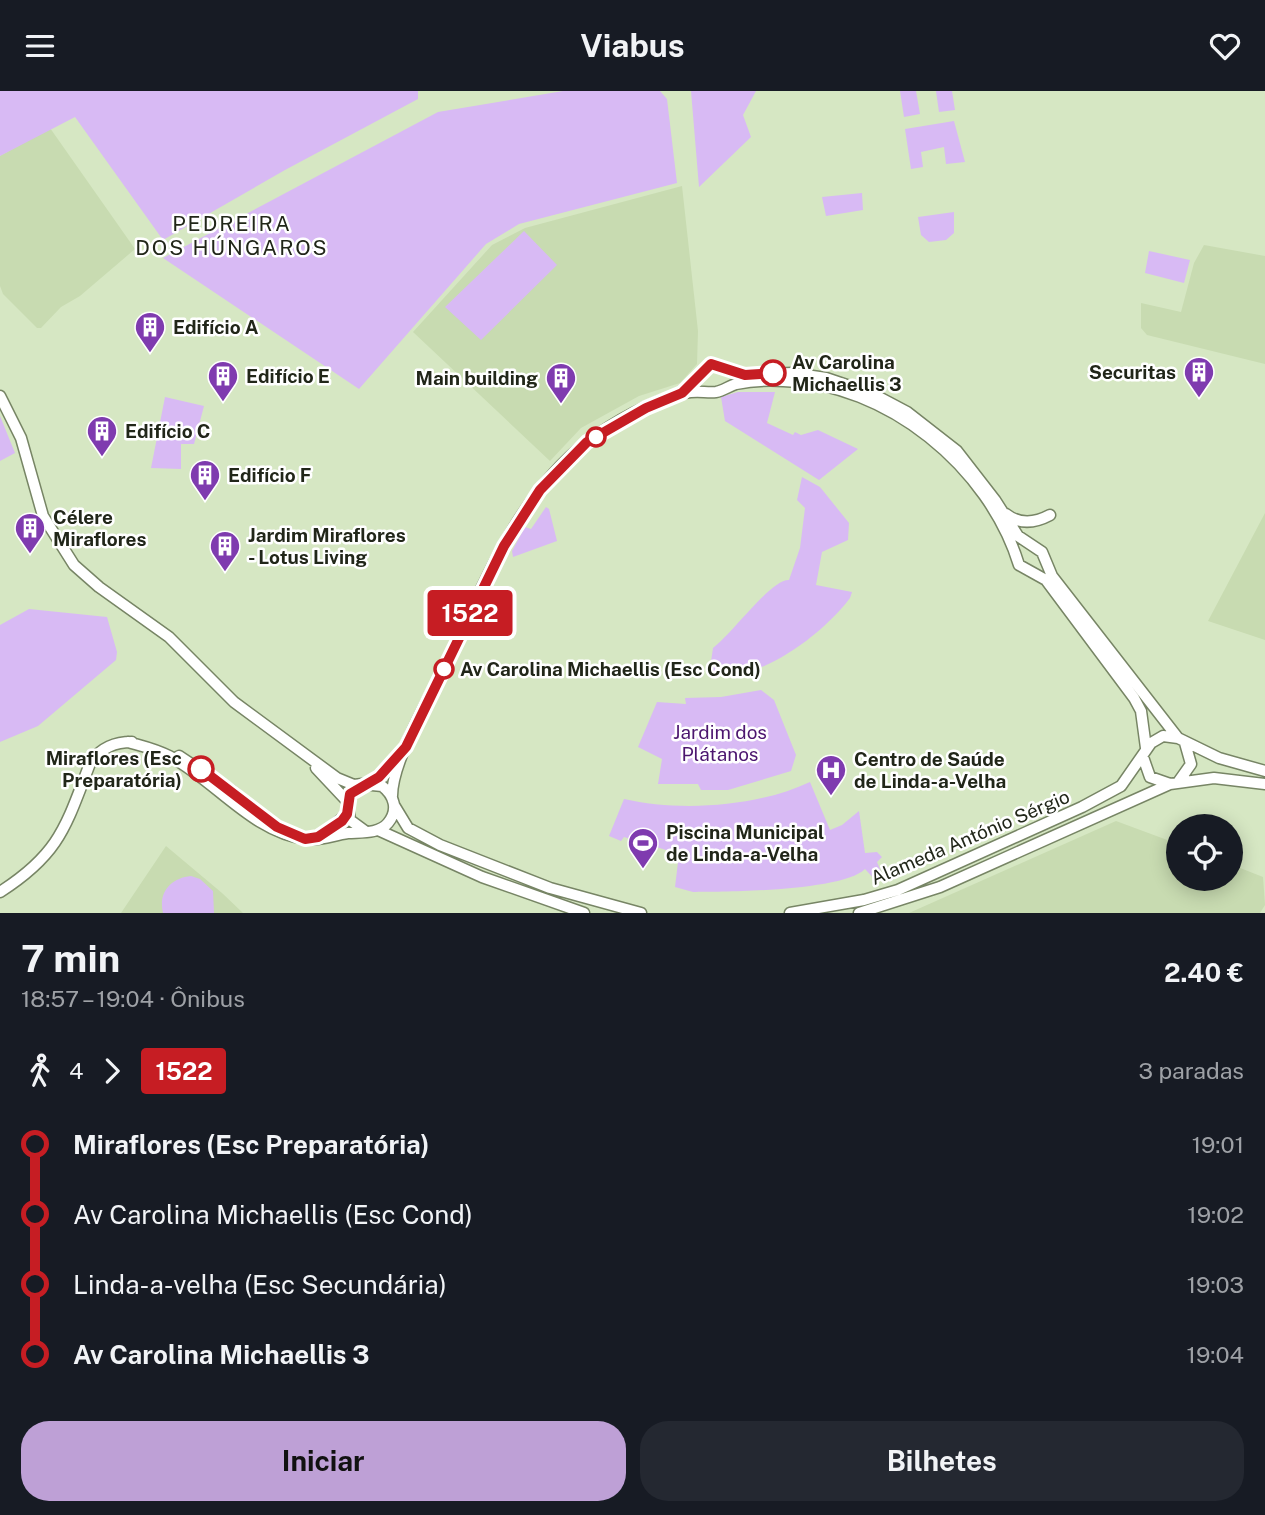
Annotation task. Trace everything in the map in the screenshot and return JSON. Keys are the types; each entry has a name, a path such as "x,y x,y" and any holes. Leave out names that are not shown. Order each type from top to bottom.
{"street":[{"path":"378,830 390,821 406,747 504,546 540,490 587,442 646,408 682,393 717,392 738,384 783,381 825,385 866,398 929,437 955,461 1001,524 1021,568 1033,571 1046,580 1138,703 1145,752 1143,765 1150,777 1174,783 1191,764 1181,740 1052,576 1039,549 1027,545 1018,536 1003,512 949,443 907,412 873,394 808,375 745,375 711,364 682,393"},
{"path":"724,367 729,375 725,388"},
{"path":"701,373 702,385 708,391"},
{"path":"0,396 13,419 43,516 74,565 94,583 169,637 234,702 337,778 355,785 382,786 408,828 440,845 550,888 642,913"},
{"path":"1003,512 1014,520 1029,522 1050,515"},
{"path":"1017,557 1027,545"},
{"path":"1033,571 1040,567 1043,560"},
{"path":"1145,752 1157,738 1181,740 1219,758 1265,771"},
{"path":"0,892 39,863 60,838 91,761 105,748 128,742 171,757 266,825 290,835 317,840 378,830 482,877 584,913"},
{"path":"365,831 354,825 347,814 350,794 379,777 406,747"},
{"name":"Alameda António Sérgio","path":"790,913 884,894 1012,840 1111,794 1129,778 1145,752"},
{"path":"307,757 347,801"},
{"name":"Alameda António Sérgio","path":"859,913 940,887 1174,783 1214,778 1265,784"},
{"path":"305,839 328,832 347,814"}],"shaded area":[{"path":"50,128 135,249 80,296 61,307 41,328 37,328 3,294 0,286 0,156"},
{"path":"682,186 698,331 697,364 680,383 639,396 581,428 550,461 413,332 492,245 525,228"},
{"path":"1204,245 1265,256 1265,364 1147,335 1141,328 1141,303 1181,312 1194,263"},
{"path":"1265,513 1265,640 1208,621"},
{"path":"1116,821 1166,840 1166,891 1243,891 1243,869 1263,877 1265,905 1260,913 909,913"},
{"path":"166,846 222,893 243,913 121,913"}],"green space":[{"path":"0,91 418,91 418,99 285,170 163,240 75,117 0,156"},
{"path":"563,91 660,91 667,99 677,183 519,224 486,244 359,389 163,258 438,112"},
{"path":"691,91 756,91 743,115 751,137 699,187"},
{"path":"900,91 916,91 920,114 904,117"},
{"path":"936,91 952,91 955,110 939,112"},
{"path":"954,121 965,162 946,164 944,147 921,152 923,167 911,169 905,129"},
{"path":"862,193 863,210 826,216 822,197"},
{"path":"954,212 954,233 946,240 929,242 921,235 918,217"},
{"path":"524,231 557,265 481,340 445,307"},
{"path":"1149,251 1190,260 1184,283 1145,273"},
{"path":"738,392 775,392 767,423 793,435 795,432 801,435 818,430 858,449 819,480 725,421 721,397"},
{"path":"165,397 204,406 194,444 181,444 181,469 151,468"},
{"path":"0,416 15,453 0,461"},
{"path":"802,477 820,487 849,523 848,540 822,552 816,585 852,592 850,598 823,627 787,654 748,672 728,676 709,675 713,648 772,588 789,580 800,548 805,508 797,500"},
{"path":"546,507 549,509 557,541 513,557 512,551 525,527 531,529"},
{"path":"29,609 107,617 117,652 116,660 38,726 0,742 0,625"},
{"name":"Jardim dos Plátanos","path":"761,690 774,700 796,755 791,771 728,790 701,790 698,784 658,784 662,759 638,747 657,702 686,704 685,698 721,697"},
{"name":"Jardim dos Plátanos","path":"810,782 830,830 842,825 859,811 865,853 877,852 882,857 877,862 882,874 876,881 865,869 834,882 810,886 757,891 693,892 675,887 679,854 624,837 621,841 609,836 624,799 669,805 718,805 766,797"},
{"path":"191,876 200,879 213,891 214,913 163,913 162,899 168,887 177,880"}],"bus line":[{"name":"1522","path":"201,769 294,837 318,837 336,827 347,814 347,801 355,788 379,777 406,747 504,546 540,490 575,453 615,423 682,393 706,366 716,363 745,375 773,373"}],"place":[{"name":"Edifício A","path":"150,354"},
{"name":"Av Carolina Michaellis 3","path":"773,373"},
{"name":"Securitas","path":"1199,399"},
{"name":"Edifício E","path":"223,403"},
{"name":"Main building","path":"561,405"},
{"name":"Edifício C","path":"102,458"},
{"name":"Edifício F","path":"205,502"},
{"name":"Célere Miraflores","path":"30,555"},
{"name":"Jardim Miraflores - Lotus Living","path":"225,573"},
{"name":"Av Carolina Michaellis (Esc Cond)","path":"444,669"},
{"name":"Miraflores (Esc Preparatória)","path":"201,769"},
{"name":"Centro de Saúde de Linda-a-Velha","path":"831,797"},
{"name":"Piscina Municipal de Linda-a-Velha","path":"643,870"}],"district":[{"name":"PEDREIRA DOS HÚNGAROS","path":"232,236"}]}
